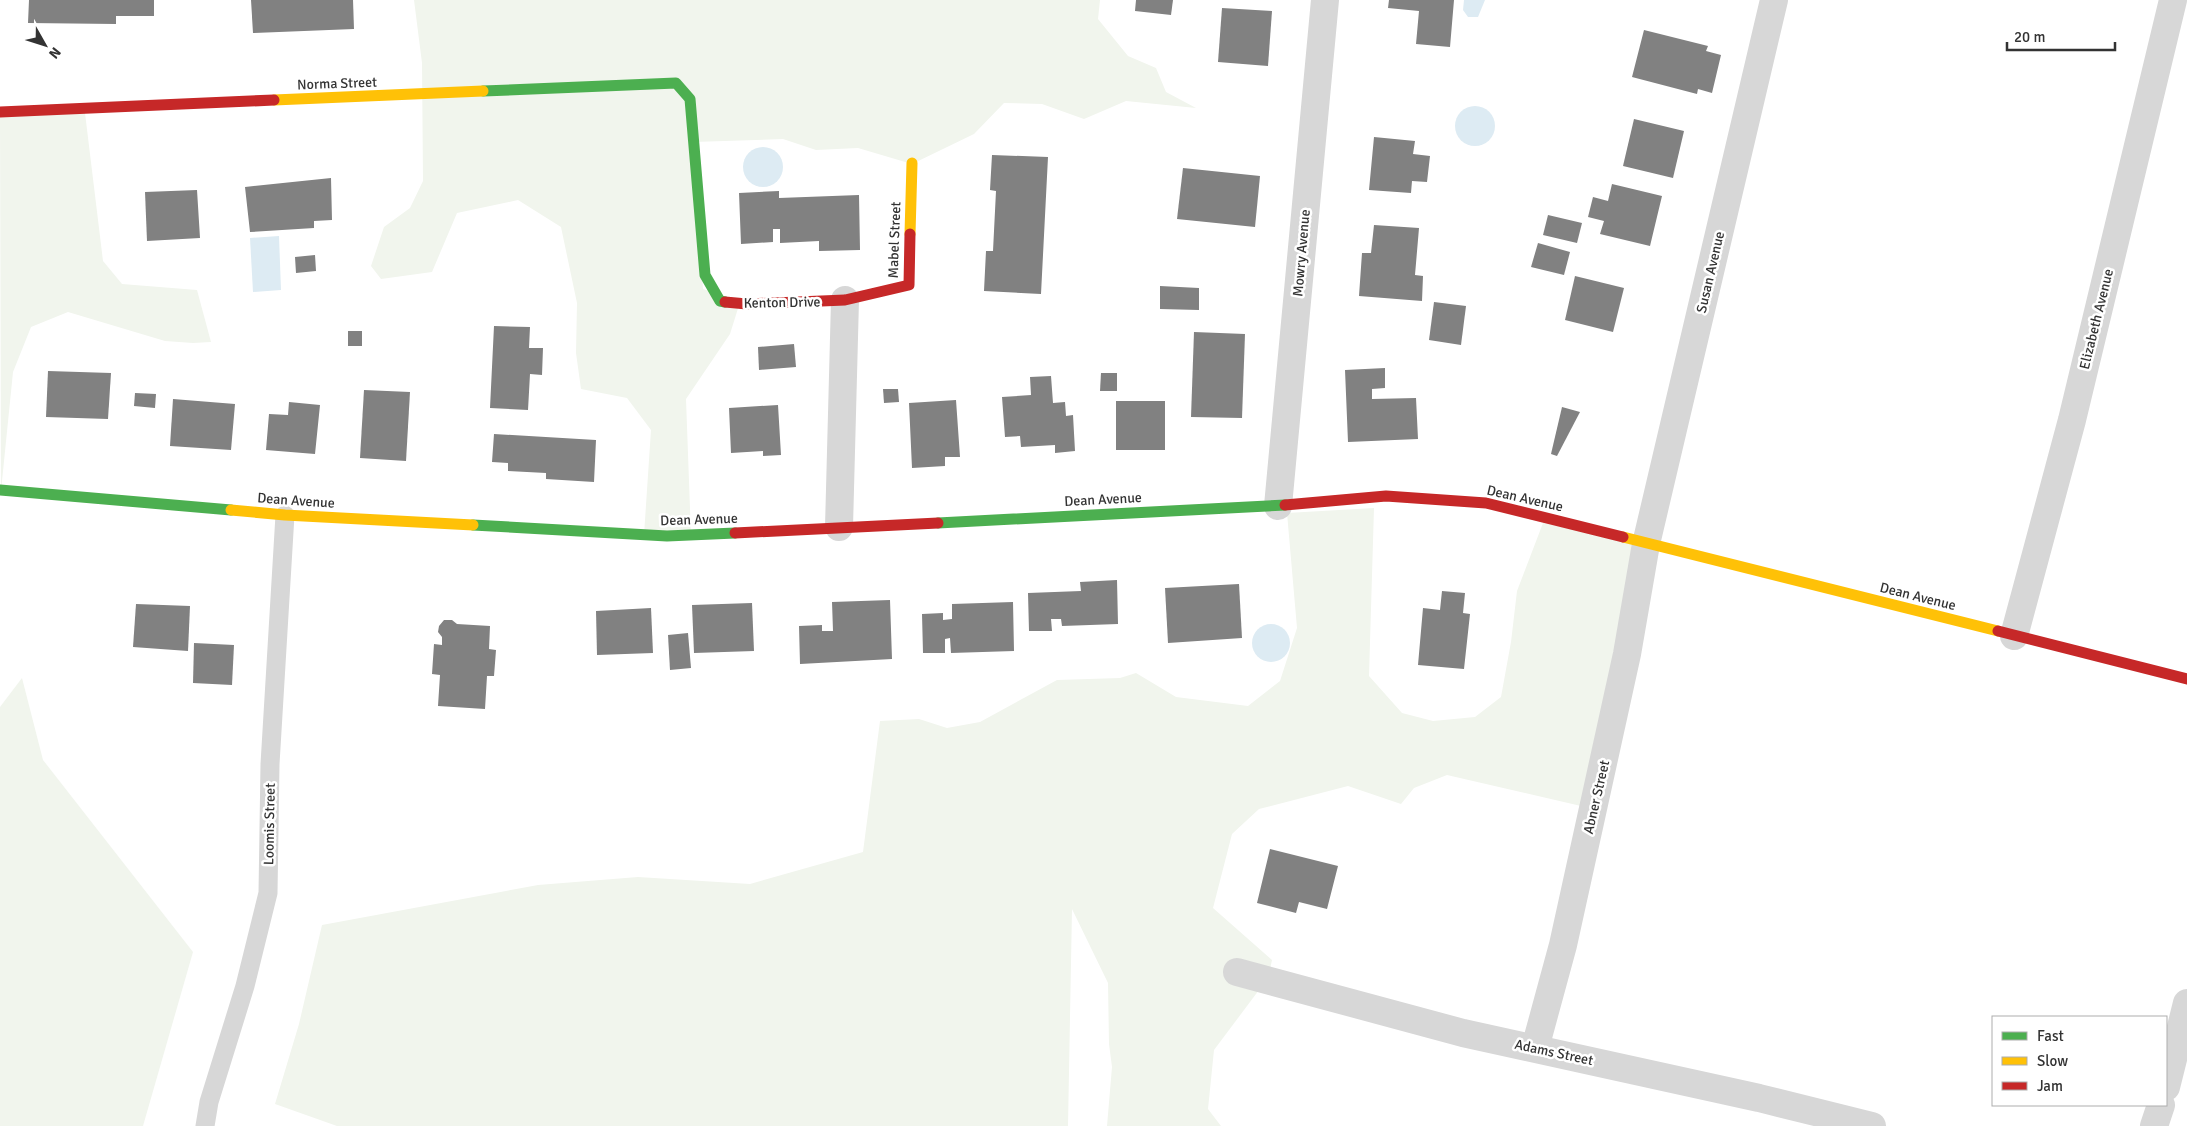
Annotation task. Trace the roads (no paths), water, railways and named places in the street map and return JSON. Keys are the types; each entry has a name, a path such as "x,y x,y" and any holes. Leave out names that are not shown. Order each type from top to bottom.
{"street":[{"name":"Mowry Avenue","path":"1278,506 1324,0"},
{"name":"Susan Avenue","path":"1646,544 1774,0"},
{"name":"Elizabeth Avenue","path":"2014,636 2072,420 2173,0"},
{"name":"Norma Street","path":"0,112 676,83"},
{"name":"Kenton Drive","path":"676,83 690,99 705,276 720,301 747,304 845,300"},
{"name":"Mabel Street","path":"845,300 909,285 912,163"},
{"path":"839,527 845,300"},
{"name":"Dean Avenue","path":"0,490 286,515 667,536 1278,506 1386,496 1486,502 1646,544 2187,679"},
{"name":"Abner Street","path":"1534,1048 1563,945 1627,654 1646,544"},
{"name":"Adams Street","path":"1237,972 1463,1033 1872,1126"},
{"path":"2167,1083 2187,1004"},
{"path":"2154,1126 2161,1106"}],"lane":[{"name":"Loomis Street","path":"205,1126 209,1102 245,986 268,893 270,764 286,515"}]}
